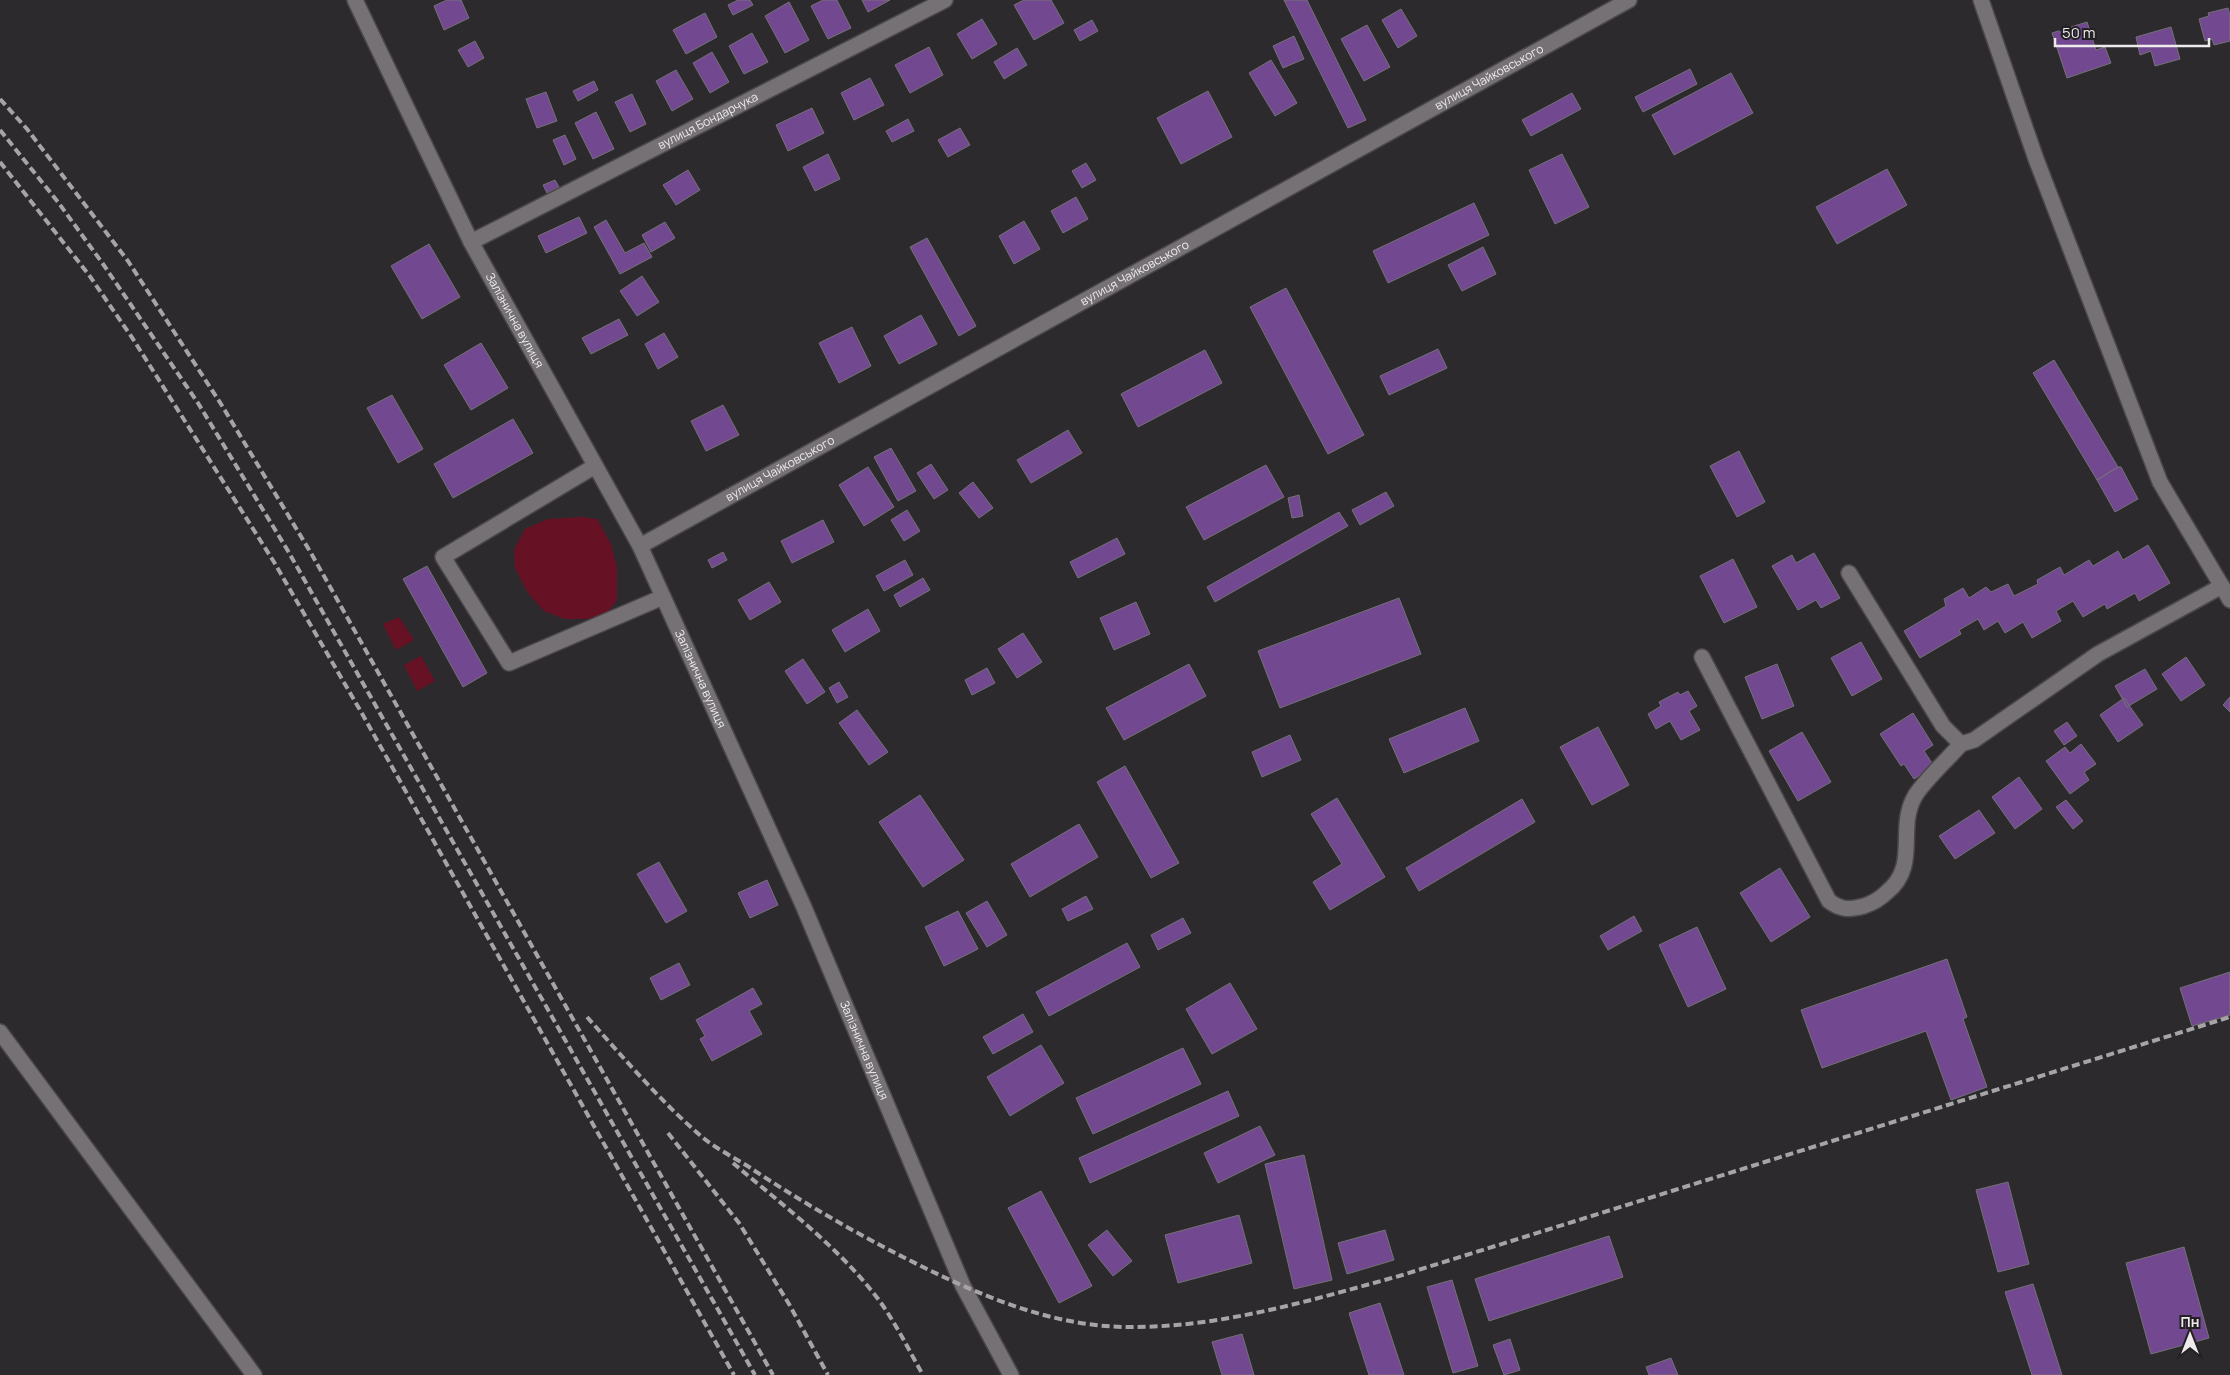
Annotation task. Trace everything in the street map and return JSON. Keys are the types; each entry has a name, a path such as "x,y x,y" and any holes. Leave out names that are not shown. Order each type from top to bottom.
{"street":[{"name":"Залізнична вулиця","path":"355,0 471,242 640,546 803,905 963,1286 1011,1375"},
{"name":"вулиця Бондарчука","path":"471,242 945,0"},
{"name":"вулиця Чайковського","path":"640,546 1629,0"},
{"path":"1981,0 2036,160 2160,482 2230,600"},
{"path":"595,466 443,557 509,663 663,597"},
{"path":"1849,573 1943,726 1961,744"},
{"path":"1702,658 1829,901 1840,909 1854,908 1868,904 1883,896 1896,885 1904,870 1907,850 1906,820 1915,796 1961,744 1974,740 2098,654 2222,586"},
{"path":"0,1032 254,1375"}],"shaded area":[{"path":"582,517 597,519 611,544 617,567 617,600 607,614 587,619 565,619 544,611 528,593 515,568 514,550 525,529 548,519"},
{"path":"399,617 414,640 396,650 383,624"},
{"path":"421,656 435,681 417,691 404,665"}],"building":[{"path":"447,0 461,0 469,18 444,30 434,6"},
{"path":"738,0 750,0 753,5 733,15 728,5"},
{"path":"823,0 837,0 851,28 828,39 811,6"},
{"path":"862,0 890,0 868,12"},
{"path":"1024,0 1051,0 1064,23 1034,40 1014,5"},
{"path":"1284,0 1307,0 1366,120 1348,128"},
{"path":"789,2 809,40 785,53 765,16"},
{"path":"2228,8 2230,15 2230,41 2214,45 2212,39 2205,41 2199,19 2209,16 2208,13"},
{"path":"1401,9 1417,36 1398,48 1382,20"},
{"path":"705,13 717,37 686,54 673,30"},
{"path":"982,19 997,44 972,59 957,34"},
{"path":"1092,20 1098,31 1080,41 1074,30"},
{"path":"2087,22 2096,50 2105,47 2111,63 2067,78 2052,33"},
{"path":"1367,25 1390,67 1364,81 1341,39"},
{"path":"2171,27 2180,59 2155,66 2151,51 2140,55 2136,37"},
{"path":"752,33 768,62 744,74 729,46"},
{"path":"1294,36 1304,59 1283,68 1273,46"},
{"path":"475,41 484,58 468,67 458,50"},
{"path":"929,47 943,75 910,93 895,65"},
{"path":"1017,48 1027,65 1004,79 994,62"},
{"path":"712,52 729,82 710,93 693,63"},
{"path":"1271,60 1297,103 1275,116 1249,73"},
{"path":"1690,69 1697,84 1643,112 1635,97"},
{"path":"676,70 693,99 672,111 656,81"},
{"path":"1731,73 1753,113 1674,155 1652,115"},
{"path":"870,78 884,105 854,120 841,93"},
{"path":"594,81 598,90 578,101 573,91"},
{"path":"1208,91 1232,137 1181,164 1157,118"},
{"path":"546,92 557,121 537,128 526,99"},
{"path":"1572,93 1581,109 1531,136 1522,120"},
{"path":"632,94 646,124 630,132 615,102"},
{"path":"812,108 824,133 788,151 776,125"},
{"path":"596,112 614,149 593,159 575,123"},
{"path":"908,119 914,131 892,142 886,131"},
{"path":"960,128 970,145 948,157 938,140"},
{"path":"565,135 576,159 564,165 553,140"},
{"path":"828,154 840,179 815,191 803,167"},
{"path":"1562,154 1589,207 1555,224 1529,170"},
{"path":"1086,163 1096,180 1082,188 1072,171"},
{"path":"1887,169 1907,205 1837,244 1816,207"},
{"path":"688,170 700,190 676,205 663,185"},
{"path":"555,180 559,187 547,193 543,185"},
{"path":"1076,197 1088,219 1063,233 1051,211"},
{"path":"1474,203 1489,235 1388,283 1373,251"},
{"path":"579,217 587,233 546,253 538,236"},
{"path":"606,220 625,253 644,243 652,257 620,274 594,227"},
{"path":"1024,221 1040,249 1014,264 999,236"},
{"path":"665,222 675,238 651,252 642,235"},
{"path":"927,238 976,326 959,336 910,247"},
{"path":"429,244 460,297 422,319 391,266"},
{"path":"1483,247 1496,274 1462,291 1448,265"},
{"path":"642,276 659,302 637,316 620,291"},
{"path":"1286,288 1364,435 1328,454 1250,307"},
{"path":"921,315 937,344 899,364 884,336"},
{"path":"619,319 628,335 591,354 582,338"},
{"path":"852,327 871,366 839,383 819,343"},
{"path":"664,333 678,357 658,369 645,344"},
{"path":"481,343 508,388 471,410 444,365"},
{"path":"1438,349 1447,368 1389,395 1380,376"},
{"path":"1205,350 1222,383 1138,427 1121,394"},
{"path":"2054,360 2118,467 2097,480 2033,373"},
{"path":"392,395 423,449 398,463 367,408"},
{"path":"723,405 739,435 706,451 691,421"},
{"path":"513,419 533,453 453,498 434,464"},
{"path":"1068,430 1082,453 1031,483 1017,460"},
{"path":"891,448 916,491 898,501 874,457"},
{"path":"1739,451 1765,502 1737,517 1710,466"},
{"path":"931,464 948,490 934,499 917,473"},
{"path":"1266,465 1284,497 1204,540 1186,507"},
{"path":"868,467 894,507 864,526 839,485"},
{"path":"2121,467 2138,499 2115,512 2097,480"},
{"path":"973,482 993,508 979,518 959,493"},
{"path":"1386,492 1394,506 1360,525 1352,510"},
{"path":"1299,495 1303,516 1292,518 1288,498"},
{"path":"907,510 920,531 904,541 891,520"},
{"path":"1339,512 1348,526 1215,602 1207,587"},
{"path":"823,520 834,542 792,563 781,541"},
{"path":"1117,538 1125,554 1078,578 1070,562"},
{"path":"2148,545 2170,583 2139,601 2135,593 2107,609 2105,604 2083,617 2073,601 2056,611 2061,621 2032,638 2023,622 2005,633 1998,621 1984,630 1978,619 1959,630 1961,634 1920,658 1904,631 1946,606 1944,599 1963,588 1969,598 1986,587 1991,592 2008,584 2014,596 2038,584 2037,580 2060,567 2064,575 2089,560 2093,566 2118,551 2123,560"},
{"path":"723,552 727,560 712,568 708,560"},
{"path":"1814,553 1840,598 1821,608 1816,600 1798,610 1772,566 1792,555 1796,563"},
{"path":"1733,559 1757,607 1724,623 1700,576"},
{"path":"905,560 913,575 884,591 876,576"},
{"path":"427,566 487,673 463,687 403,579"},
{"path":"923,578 930,590 900,607 894,595"},
{"path":"769,582 781,602 750,620 738,600"},
{"path":"1399,598 1421,654 1280,708 1258,651"},
{"path":"1136,602 1150,634 1114,650 1100,618"},
{"path":"868,609 880,631 845,652 832,630"},
{"path":"1023,633 1042,662 1017,678 998,649"},
{"path":"1861,642 1882,679 1852,696 1831,658"},
{"path":"2186,657 2205,685 2181,701 2162,674"},
{"path":"803,659 825,692 807,704 785,671"},
{"path":"1189,664 1206,696 1124,740 1106,708"},
{"path":"1777,664 1794,706 1762,719 1745,677"},
{"path":"987,668 995,683 972,695 965,680"},
{"path":"2145,669 2157,689 2127,707 2115,686"},
{"path":"839,682 848,697 837,703 829,688"},
{"path":"1688,691 1697,706 1689,711 1700,730 1681,740 1670,721 1656,729 1648,714 1661,706 1659,702 1678,692 1680,695"},
{"path":"2230,697 2230,712 2223,705"},
{"path":"2124,698 2143,725 2118,742 2100,715"},
{"path":"1465,708 1479,741 1404,773 1389,739"},
{"path":"857,710 888,752 869,765 839,723"},
{"path":"1913,713 1933,745 1924,751 1934,766 1914,779 1904,764 1901,766 1880,734"},
{"path":"2067,722 2077,736 2064,745 2054,731"},
{"path":"1598,727 1629,785 1592,805 1560,747"},
{"path":"1802,732 1831,782 1798,801 1769,751"},
{"path":"1290,735 1301,760 1262,777 1252,752"},
{"path":"2081,744 2096,764 2084,772 2089,780 2070,794 2046,761 2065,747 2070,753"},
{"path":"1125,766 1179,863 1151,878 1097,782"},
{"path":"2019,777 2042,809 2015,829 1992,797"},
{"path":"920,795 964,860 923,887 879,822"},
{"path":"1337,798 1385,877 1330,910 1313,882 1342,864 1311,814"},
{"path":"1522,799 1535,822 1419,891 1406,868"},
{"path":"2066,800 2083,821 2073,829 2056,807"},
{"path":"1979,810 1995,833 1955,859 1939,836"},
{"path":"1079,824 1098,857 1030,897 1011,864"},
{"path":"659,862 687,911 666,923 637,874"},
{"path":"1780,868 1810,917 1771,942 1740,893"},
{"path":"767,880 778,905 750,918 738,893"},
{"path":"1086,896 1093,909 1068,921 1062,909"},
{"path":"987,901 1007,935 987,947 966,913"},
{"path":"958,911 978,949 944,966 925,927"},
{"path":"1634,916 1642,931 1608,950 1600,936"},
{"path":"1183,918 1191,933 1158,950 1151,935"},
{"path":"1697,927 1726,989 1688,1007 1659,945"},
{"path":"1127,943 1140,967 1049,1016 1036,992"},
{"path":"1947,959 1967,1017 1963,1019 1987,1087 1951,1100 1926,1031 1822,1068 1801,1010"},
{"path":"679,963 690,985 661,1000 650,978"},
{"path":"2230,972 2230,1015 2192,1026 2180,988"},
{"path":"1230,983 1257,1029 1212,1054 1186,1009"},
{"path":"753,988 762,1004 749,1011 762,1034 712,1061 700,1039 705,1036 696,1020"},
{"path":"1023,1014 1033,1032 993,1054 983,1037"},
{"path":"1041,1045 1064,1083 1010,1116 987,1077"},
{"path":"1183,1048 1201,1084 1093,1134 1076,1098"},
{"path":"1228,1091 1239,1116 1090,1183 1079,1158"},
{"path":"1260,1126 1275,1155 1218,1183 1204,1153"},
{"path":"1304,1155 1332,1280 1294,1289 1265,1164"},
{"path":"2008,1182 2029,1264 1998,1272 1976,1190"},
{"path":"1041,1191 1092,1286 1059,1303 1008,1208"},
{"path":"1239,1215 1252,1263 1178,1283 1165,1235"},
{"path":"1107,1230 1132,1261 1113,1276 1088,1245"},
{"path":"1385,1230 1394,1260 1347,1274 1338,1243"},
{"path":"1609,1236 1623,1277 1489,1321 1475,1279"},
{"path":"2184,1247 2209,1338 2151,1354 2126,1263"},
{"path":"1452,1280 1478,1366 1453,1373 1427,1287"},
{"path":"2033,1284 2062,1375 2032,1375 2005,1292"},
{"path":"1380,1303 1404,1375 1369,1375 1349,1313"},
{"path":"1242,1334 1254,1375 1222,1375 1212,1342"},
{"path":"1510,1339 1520,1370 1504,1375 1493,1345"},
{"path":"1671,1358 1678,1375 1649,1375 1646,1367"}],"railway":[{"path":"0,99 27,129 128,261 221,404 311,553 773,1375"},
{"path":"0,130 58,202 103,264 198,403 288,551 755,1375"},
{"path":"0,162 89,275 133,339 274,562 360,710 734,1375"},
{"path":"587,1017 657,1094 707,1141 838,1222 923,1267 998,1300 1051,1317 1078,1323 1133,1327 1167,1326 1234,1317 1300,1303 1399,1276 2230,1017"},
{"path":"668,1133 739,1223 789,1304 828,1375"},
{"path":"733,1163 823,1239 856,1273 886,1310 923,1375"}]}
